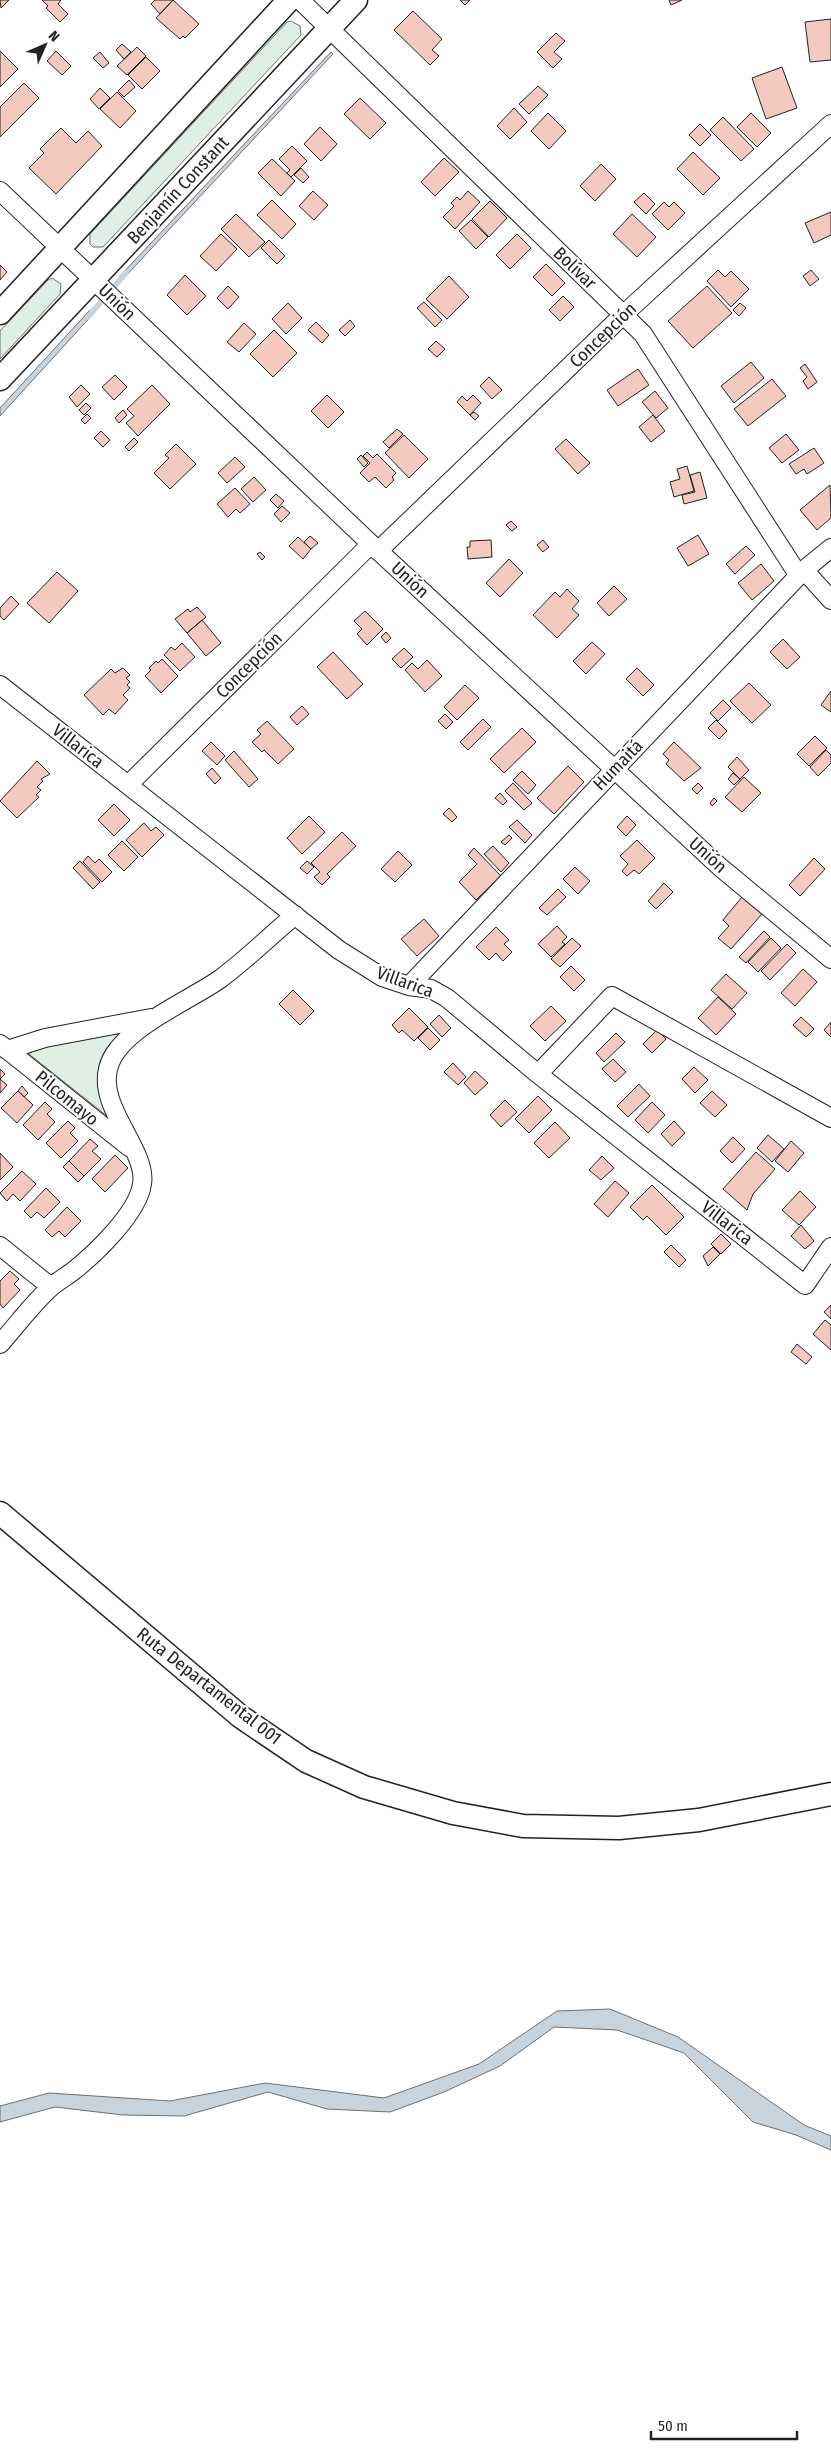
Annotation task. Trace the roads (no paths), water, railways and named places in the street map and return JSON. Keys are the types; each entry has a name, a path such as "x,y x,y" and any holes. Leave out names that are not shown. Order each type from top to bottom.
{"street":[{"path":"0,313 289,0"},
{"name":"Bolívar","path":"300,0 643,334 801,573 831,600"},
{"name":"Benjamín Constant","path":"0,379 103,289 356,0"},
{"name":"Concepción","path":"128,785 374,547 831,124"},
{"name":"Unión","path":"0,190 374,547 720,867 831,959"},
{"name":"Humaitá","path":"409,986 801,573 831,548"},
{"name":"Villarica","path":"0,685 339,950 382,977 409,986 430,989 447,998 538,1074 805,1285 831,1247"},
{"path":"0,1344 51,1287 73,1271 102,1245 131,1208 142,1186 143,1175 140,1161 117,1117 108,1088 107,1074 110,1062 130,1035 221,978 295,915"},
{"path":"538,1074 612,996 831,1118"},
{"path":"4,1047 161,1016"},
{"name":"Pilcomayo","path":"4,1047 134,1151"},
{"path":"0,1246 51,1287"},
{"name":"Ruta Departamental 001","path":"0,1513 241,1717 306,1761 364,1787 452,1813 523,1826 619,1828 699,1820 831,1794"}],"waterway":[{"path":"88,317 126,273"}]}
